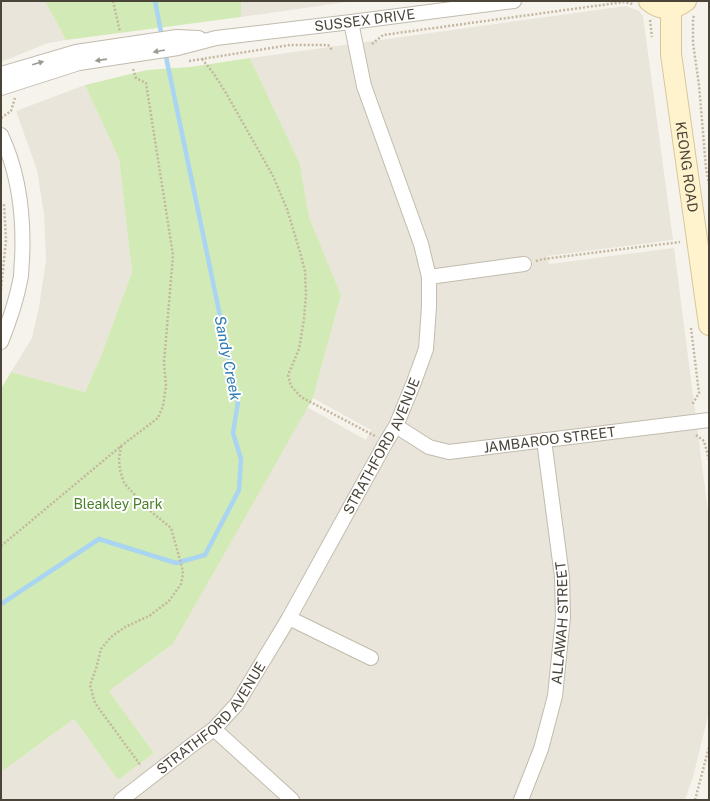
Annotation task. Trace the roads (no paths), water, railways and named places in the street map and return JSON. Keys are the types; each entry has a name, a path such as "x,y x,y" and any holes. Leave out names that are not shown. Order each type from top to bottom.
{"street":[{"name":"SUSSEX DRIVE","path":"1,88 79,63 138,55 178,42 351,22 417,7 514,1"},
{"path":"646,9 654,5 662,8 684,7"},
{"name":"KEONG ROAD","path":"684,7 671,54 700,323"},
{"name":"STRATHFORD AVENUE","path":"121,800 214,729 237,704 289,618 396,426 426,348 429,308 428,277 421,244 364,86 351,22"},
{"name":"SUSSEX DRIVE","path":"1,74 76,52 138,55"},
{"path":"1,135 7,147 20,199 23,237 21,280 10,319 1,342"},
{"path":"428,277 524,264"},
{"name":"JAMBAROO STREET","path":"396,426 429,447 449,452 709,420"},
{"name":"ALLAWAH STREET","path":"521,800 541,749 555,696 563,618 562,578 544,440"},
{"path":"289,618 371,658"},
{"path":"214,729 292,800"}],"waterway":[{"name":"Sandy Creek","path":"155,1 162,37"},
{"name":"Sandy Creek","path":"1,604 99,539 176,563 205,555 239,490 241,459 233,433 238,402 165,52"}],"park label":[{"name":"Bleakley Park","path":"118,504"}]}
